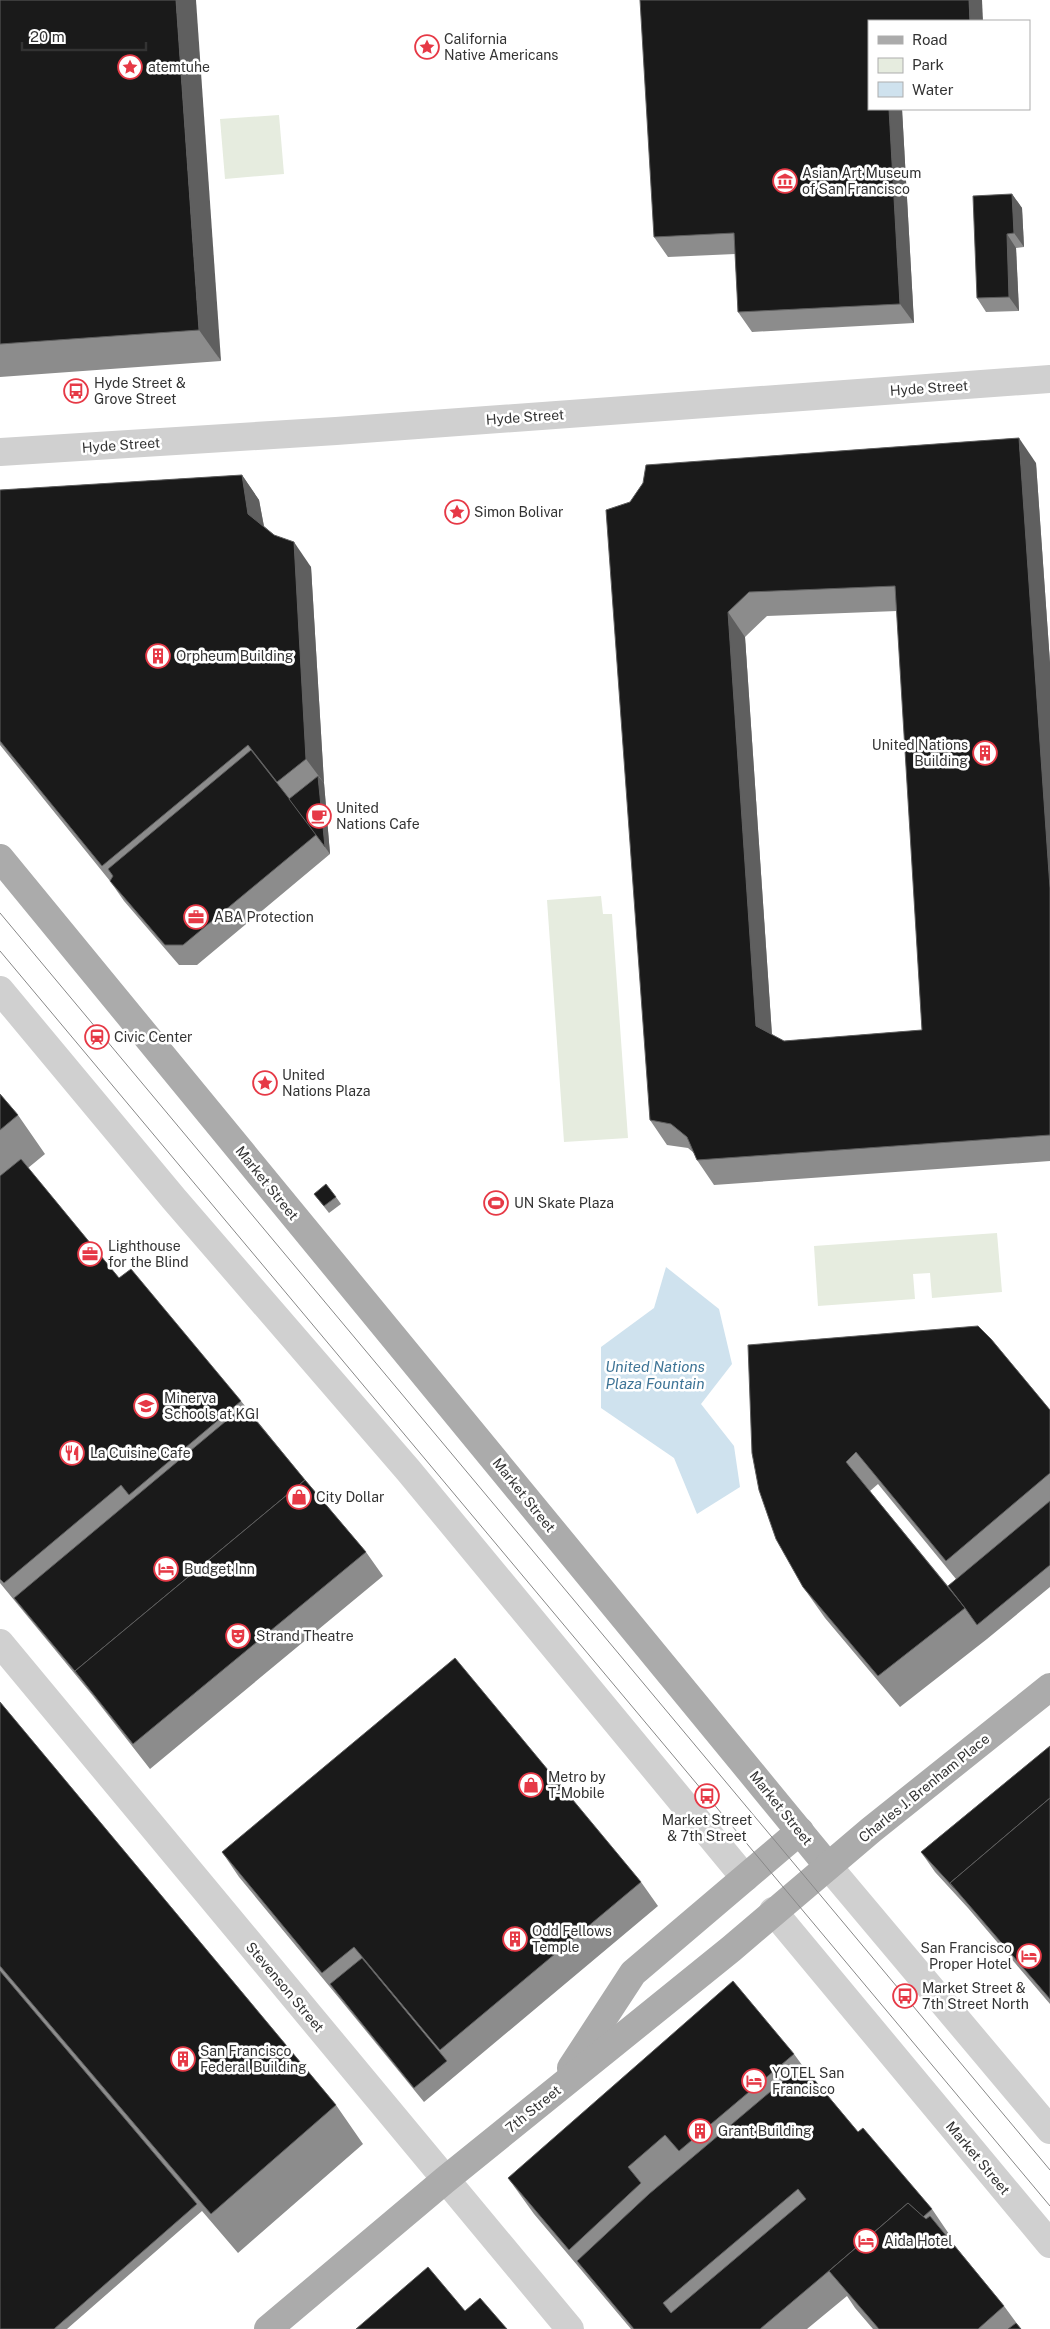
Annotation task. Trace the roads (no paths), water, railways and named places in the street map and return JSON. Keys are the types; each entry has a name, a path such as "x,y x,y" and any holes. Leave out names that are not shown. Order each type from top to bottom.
{"main road":[{"name":"Market Street","path":"0,858 828,1866"},
{"name":"Charles J. Brenham Place","path":"800,1890 1050,1687"},
{"path":"556,2090 633,1973 800,1831"},
{"name":"Market Street","path":"745,1878 773,1912"},
{"name":"7th Street","path":"268,2329 445,2180 731,1949 800,1890"}],"street":[{"name":"Hyde Street","path":"0,452 336,431 1050,379"},
{"name":"Market Street","path":"0,990 174,1199 408,1470 745,1878"},
{"name":"Stevenson Street","path":"0,1643 570,2329"},
{"name":"Market Street","path":"828,1866 1050,2130"},
{"name":"Market Street","path":"773,1912 1050,2244"}],"water":[{"name":"United Nations Plaza Fountain","path":"666,1267 719,1309 732,1364 701,1404 734,1446 740,1487 697,1514 674,1458 601,1408 601,1347 654,1308"}],"tram line":[{"path":"0,913 1050,2170"},
{"path":"0,951 1050,2206"}],"place":[{"name":"California Native Americans","path":"427,47"},
{"name":"atemtuhe","path":"130,67"},
{"name":"Asian Art Museum of San Francisco","path":"785,181"},
{"name":"Hyde Street & Grove Street","path":"76,391"},
{"name":"Simon Bolivar","path":"457,512"},
{"name":"Orpheum Building","path":"158,656"},
{"name":"United Nations Building","path":"985,753"},
{"name":"United Nations Cafe","path":"319,816"},
{"name":"ABA Protection","path":"196,917"},
{"name":"Civic Center","path":"97,1037"},
{"name":"United Nations Plaza","path":"265,1083"},
{"name":"UN Skate Plaza","path":"496,1203"},
{"name":"Lighthouse for the Blind","path":"90,1254"},
{"name":"Minerva Schools at KGI","path":"146,1406"},
{"name":"La Cuisine Cafe","path":"72,1453"},
{"name":"City Dollar","path":"299,1497"},
{"name":"Budget Inn","path":"166,1569"},
{"name":"Strand Theatre","path":"238,1636"},
{"name":"Metro by T-Mobile","path":"531,1785"},
{"name":"Market Street & 7th Street","path":"707,1796"},
{"name":"Odd Fellows Temple","path":"515,1939"},
{"name":"San Francisco Proper Hotel","path":"1029,1956"},
{"name":"Market Street & 7th Street North","path":"905,1996"},
{"name":"San Francisco Federal Building","path":"183,2059"},
{"name":"YOTEL San Francisco","path":"754,2081"},
{"name":"Grant Building","path":"700,2131"},
{"name":"Aida Hotel","path":"866,2241"}]}
